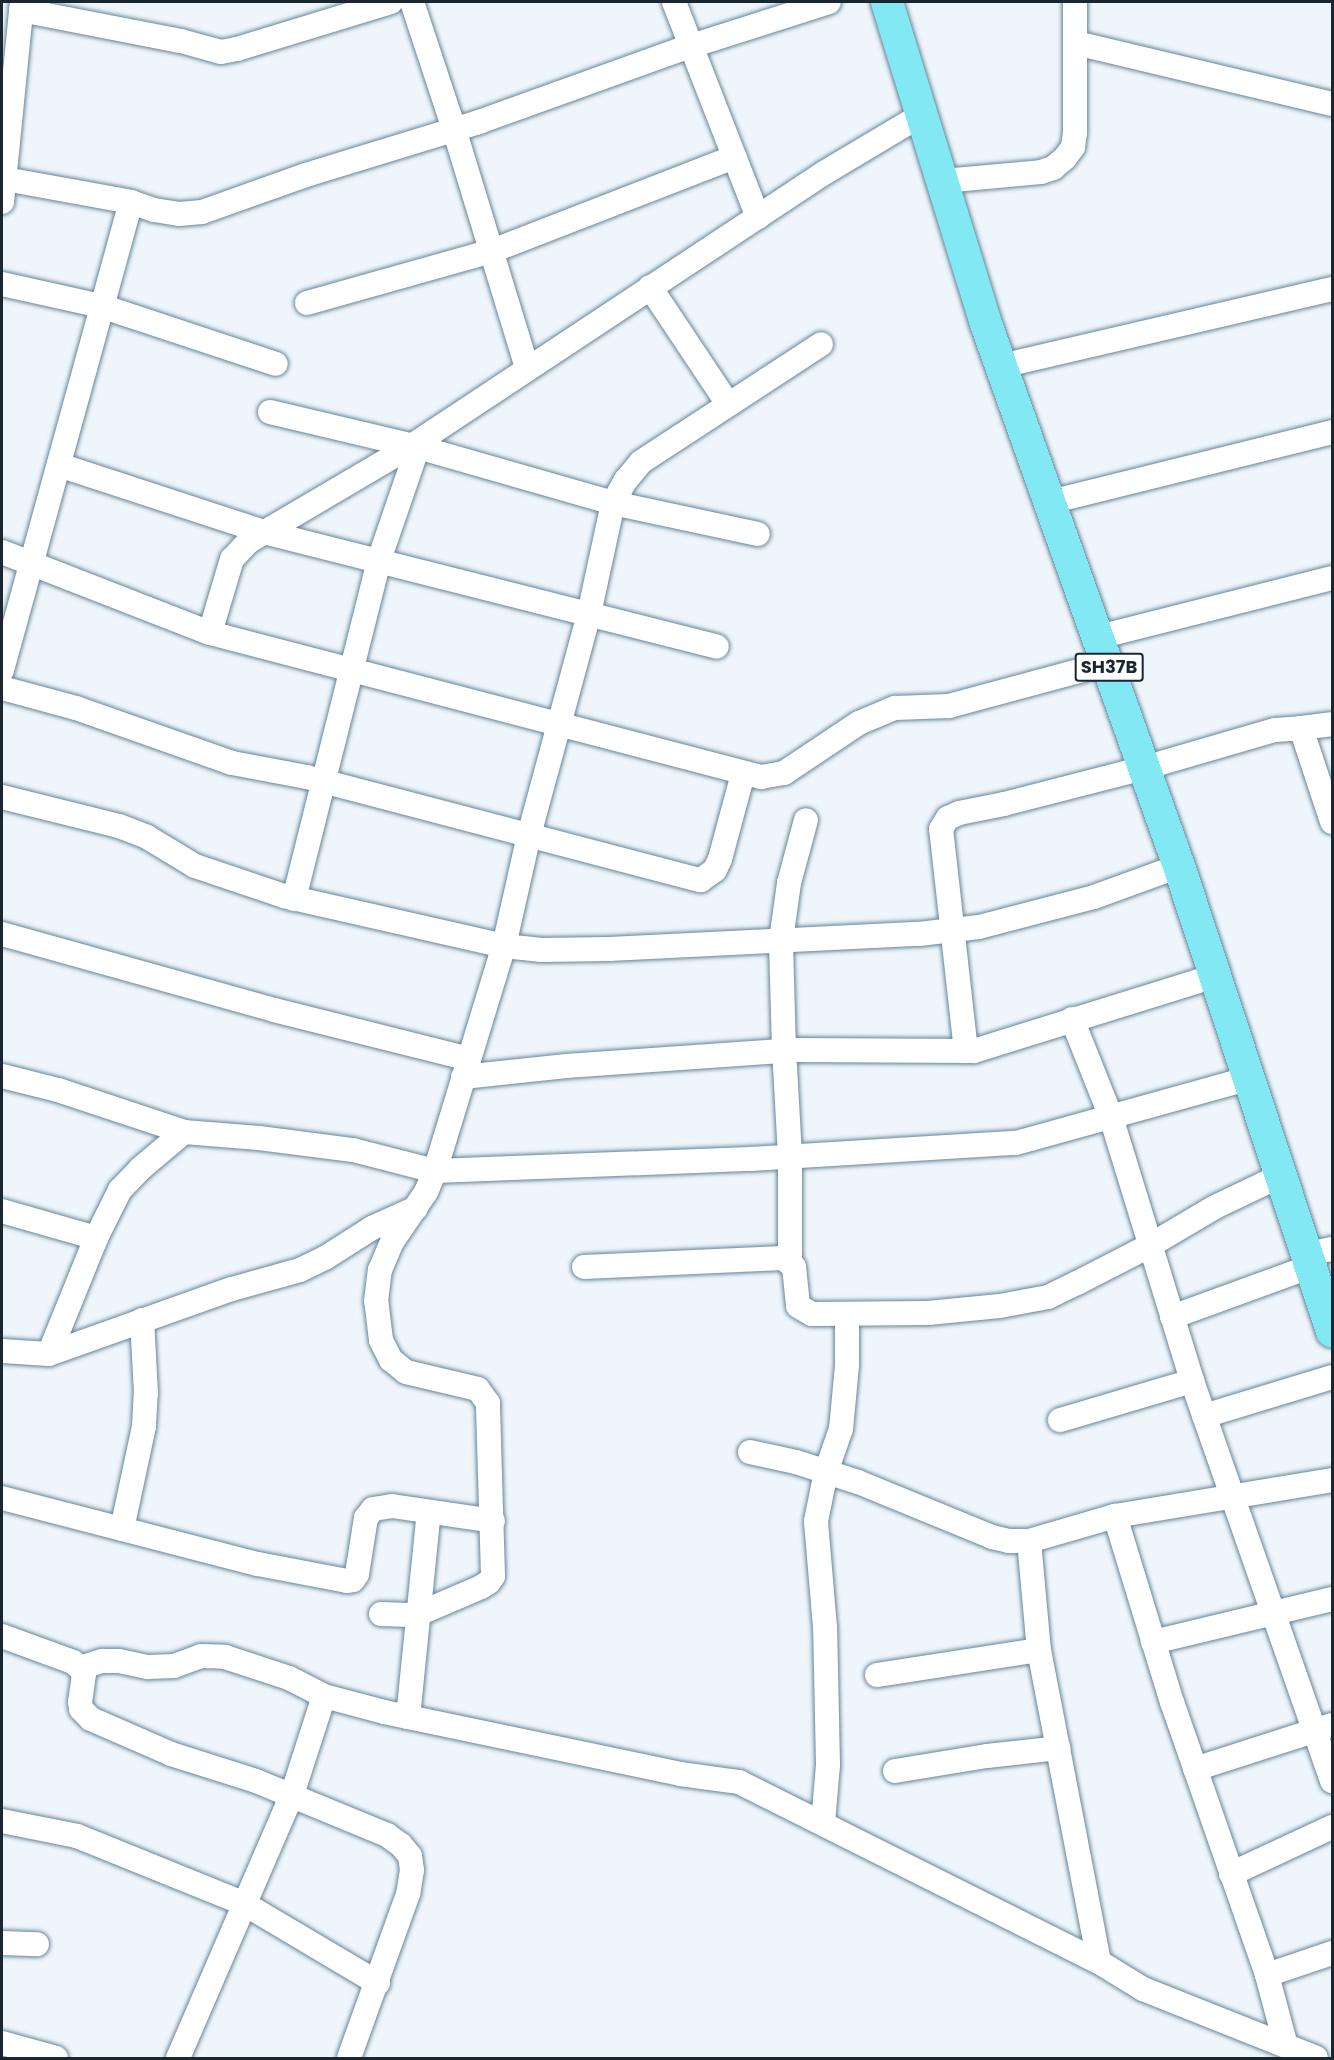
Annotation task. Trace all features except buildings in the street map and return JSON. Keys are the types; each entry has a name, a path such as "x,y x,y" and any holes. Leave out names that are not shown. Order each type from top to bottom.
{"main road":[{"name":"SH37B","path":"887,2 1001,366 1179,866 1280,1176 1318,1256 1332,1332"}],"street":[{"path":"391,2 221,52 21,6 3,190 131,202 154,210 179,214 202,212 306,175 454,129 690,46 830,2"},
{"path":"412,2 454,129 527,368"},
{"path":"674,2 758,217"},
{"path":"943,181 1041,172 1053,168 1065,158 1073,147 1075,132 1075,2"},
{"path":"1076,44 1332,104"},
{"path":"210,633 232,559 243,547 264,532 414,446 527,368 824,173 923,114"},
{"path":"307,303 492,251 734,157"},
{"path":"2,670 32,566 100,306 131,202"},
{"path":"2,284 100,306 276,364"},
{"path":"650,287 728,404"},
{"path":"1001,366 1332,289"},
{"path":"381,1614 416,1615 489,1582 495,1567 488,1403 484,1394 470,1385 406,1372 391,1360 381,1340 376,1301 380,1270 392,1242 416,1208 435,1171 504,946 529,835 589,614 613,503 626,480 641,462 820,344"},
{"path":"270,412 414,446 613,503 758,534"},
{"path":"1050,502 1332,432"},
{"path":"294,899 379,560 414,446"},
{"path":"59,465 264,532 717,647"},
{"path":"2,552 32,566 210,633 350,672 761,777 784,773 859,723 895,708 949,706 1103,650 1332,578"},
{"path":"2,688 76,708 232,763 324,782 701,880 715,870 720,859 743,774"},
{"path":"966,1051 942,829 948,818 959,813 1004,804 1144,768 1275,730 1332,724"},
{"path":"1301,728 1332,822"},
{"path":"2,797 119,826 147,837 195,866 294,899 504,946 542,950 609,950 919,934 979,927 1094,897 1179,866"},
{"path":"790,1262 790,1156 781,940 789,883 806,820"},
{"path":"2,934 274,1010 466,1068 566,1066 784,1050 974,1051 1215,976"},
{"path":"1072,1019 1111,1117 1149,1246 1204,1416 1275,1613 1324,1728 1332,1781"},
{"path":"2,1076 58,1090 184,1132 259,1138 353,1150 435,1171 558,1168 1016,1143 1247,1079"},
{"path":"49,1354 96,1238 120,1190 140,1169 184,1132"},
{"path":"585,1267 783,1258 794,1267 798,1306 803,1311 812,1314 928,1312 1027,1303 1048,1297 1149,1246 1215,1207 1280,1176"},
{"path":"2,1351 49,1354 232,1289 300,1270 325,1258 372,1228 416,1208"},
{"path":"2,1211 96,1238"},
{"path":"1172,1317 1318,1256"},
{"path":"823,1823 828,1766 826,1639 816,1521 826,1472 841,1429 847,1365 847,1315"},
{"path":"122,1529 144,1426 146,1393 142,1320"},
{"path":"1204,1416 1332,1377"},
{"path":"1060,1420 1192,1381"},
{"path":"750,1452 796,1461 858,1482 992,1537 1009,1541 1029,1541 1115,1516 1332,1480"},
{"path":"2,1498 258,1564 346,1581 353,1580 357,1574 366,1518 373,1509 392,1506 493,1521"},
{"path":"408,1717 416,1615 429,1512"},
{"path":"1115,1516 1195,1769 1267,1976 1286,2046"},
{"path":"1029,1541 1039,1650 1099,1962"},
{"path":"1154,1642 1332,1599"},
{"path":"2,1636 73,1662 80,1668 84,1674 81,1709 91,1719 171,1754 292,1795 387,1836 401,1845 410,1856 412,1870 408,1894 378,1983 349,2058"},
{"path":"877,1676 1039,1650"},
{"path":"80,1668 102,1661 119,1661 148,1667 174,1666 201,1656 225,1657 290,1678 324,1696 408,1717 680,1774 739,1782 1099,1962 1143,1989 1316,2058"},
{"path":"178,2058 230,1943 243,1903 292,1795 324,1696"},
{"path":"1195,1769 1324,1728"},
{"path":"895,1771 987,1756 1059,1748"},
{"path":"2,1821 77,1836 243,1903 378,1983"},
{"path":"1231,1874 1332,1827"},
{"path":"2,1943 37,1944"},
{"path":"1267,1976 1332,1953"},
{"path":"2,2043 56,2058"}]}
